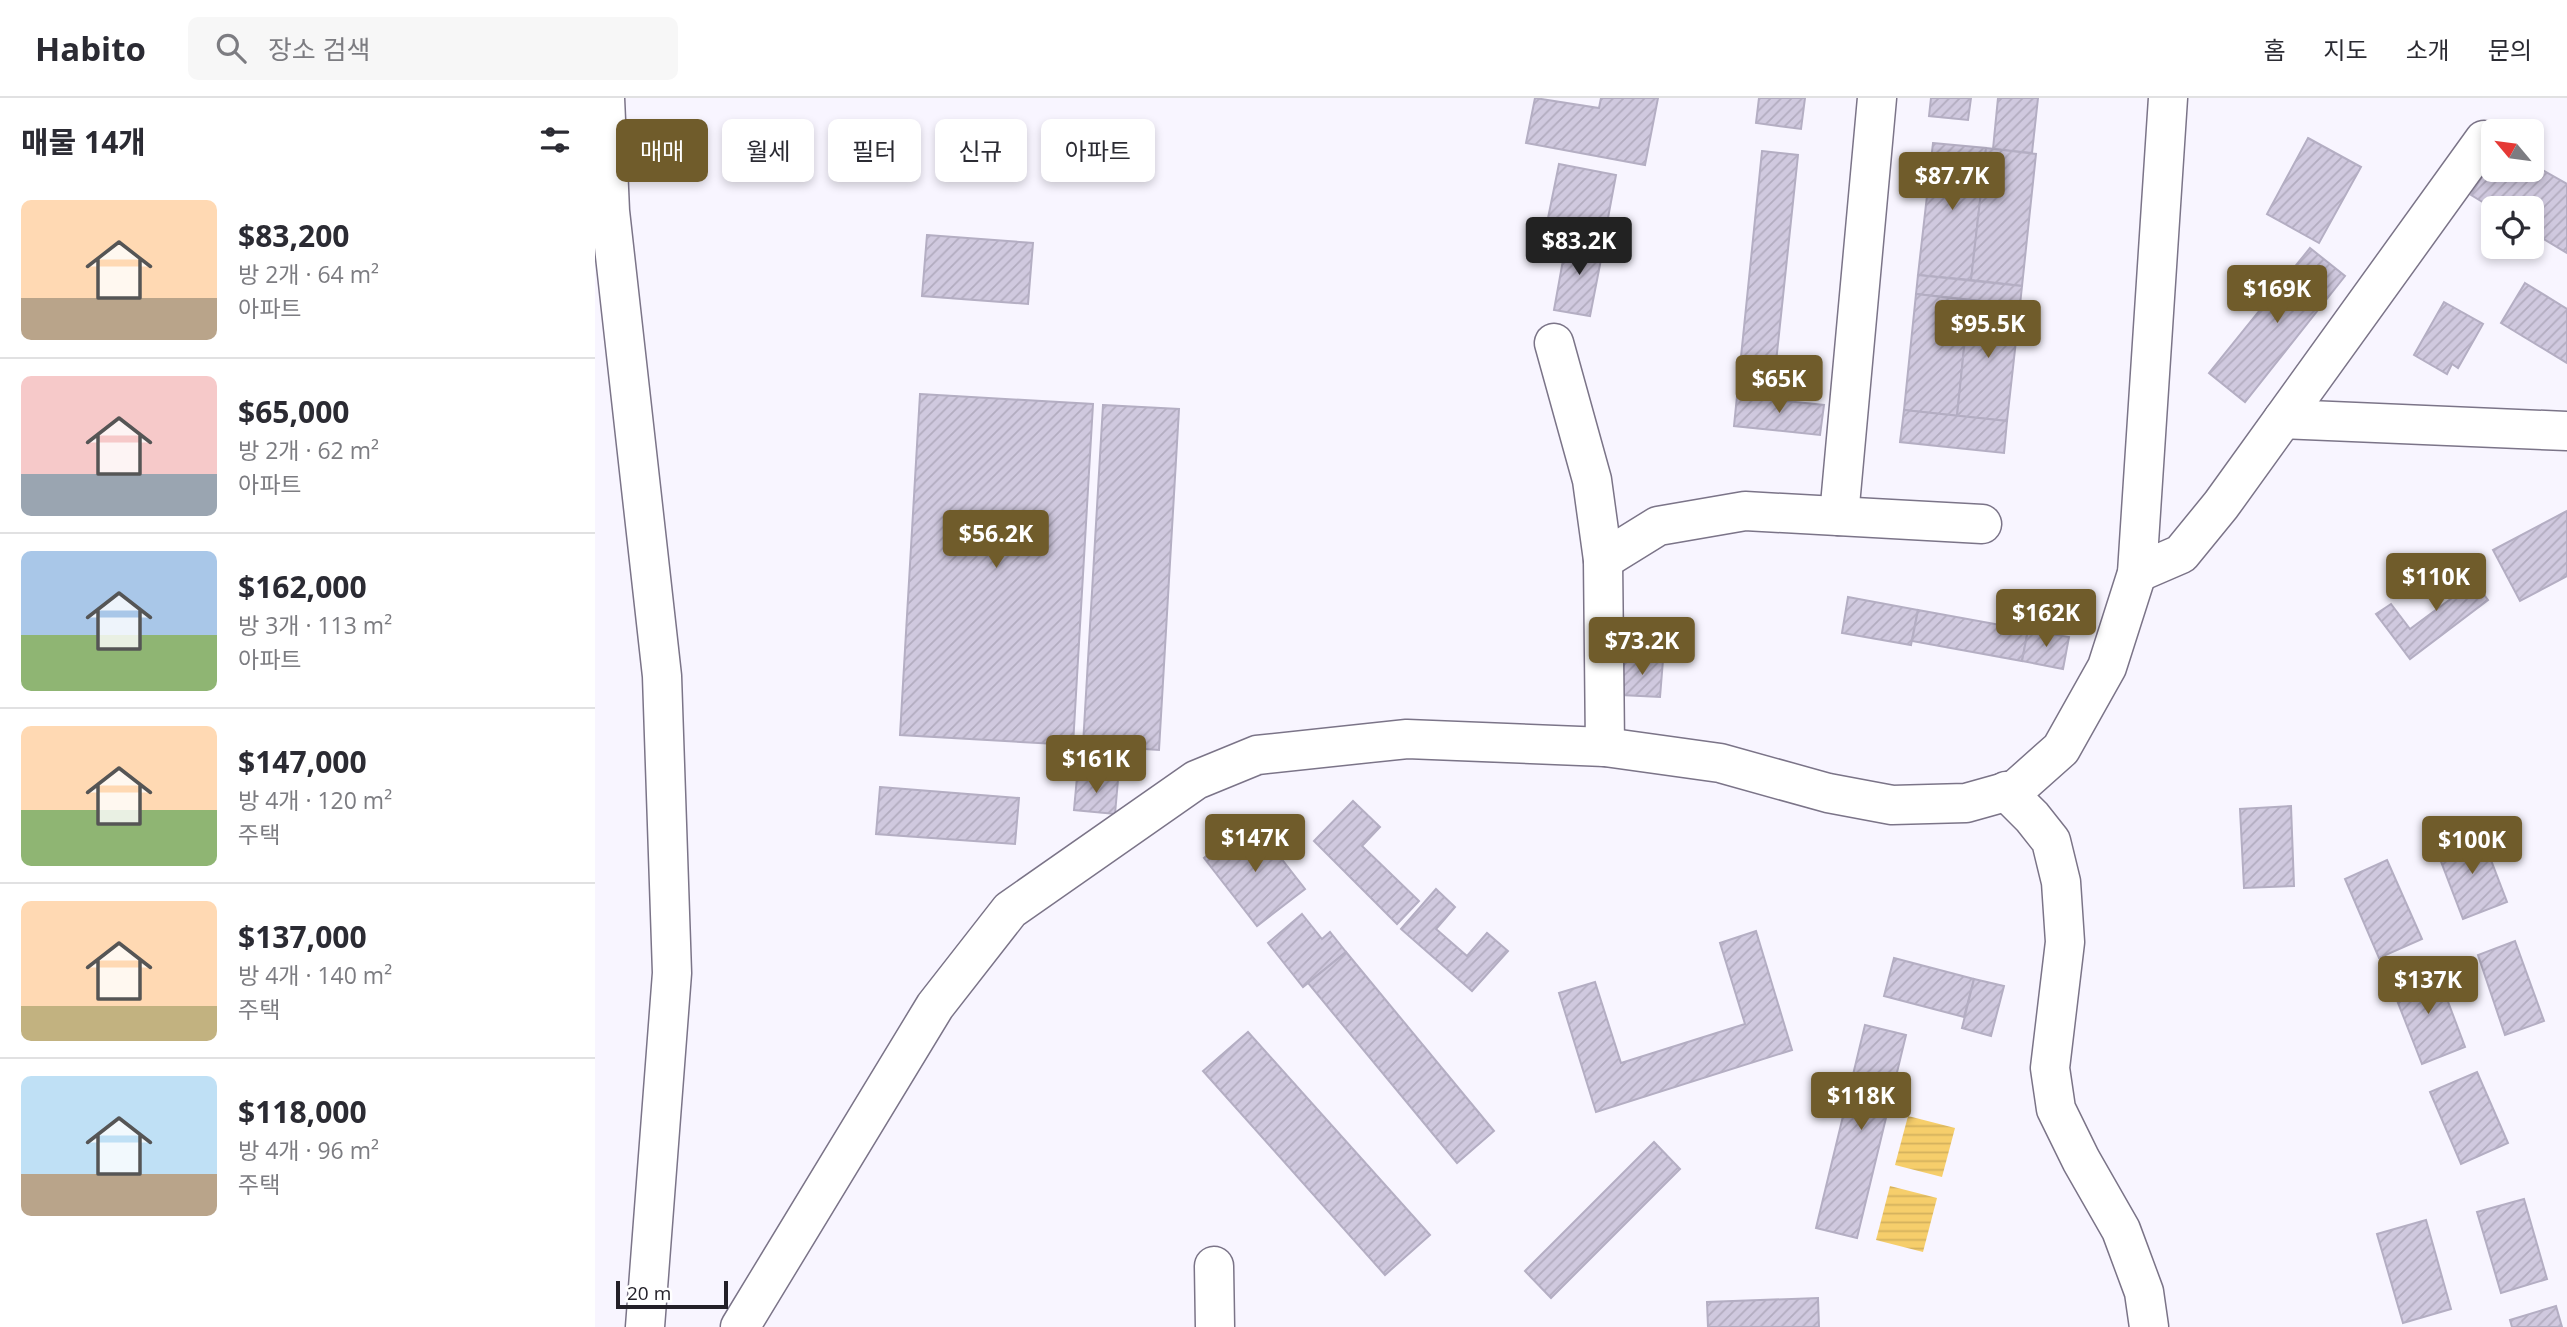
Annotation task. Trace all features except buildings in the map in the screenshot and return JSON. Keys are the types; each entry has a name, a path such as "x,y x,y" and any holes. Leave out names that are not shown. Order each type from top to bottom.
{"street":[{"path":"605,98 610,212 662,676 666,797 671,973 645,1327"},
{"path":"1839,516 1877,98"},
{"path":"740,1327 935,1006 1010,910 1196,780 1257,755 1407,739 1605,747 1720,763 1828,793 1892,805 1966,803 2016,789 2061,749 2107,667 2137,573 2169,99"},
{"path":"2137,573 2181,554 2221,505 2481,144"},
{"path":"1554,343 1592,480 1604,561 1605,747"},
{"path":"2283,419 2567,431"},
{"path":"1604,561 1658,526 1745,511 1982,524"},
{"path":"2006,791 2051,841 2061,882 2065,942 2050,1068 2056,1109 2081,1160 2121,1230 2144,1292 2149,1327"},
{"path":"1214,1266 1215,1327"}],"shaded area":[{"path":"1908,1116 1955,1128 1942,1177 1895,1165"},
{"path":"1890,1186 1937,1198 1923,1252 1876,1240"}]}
